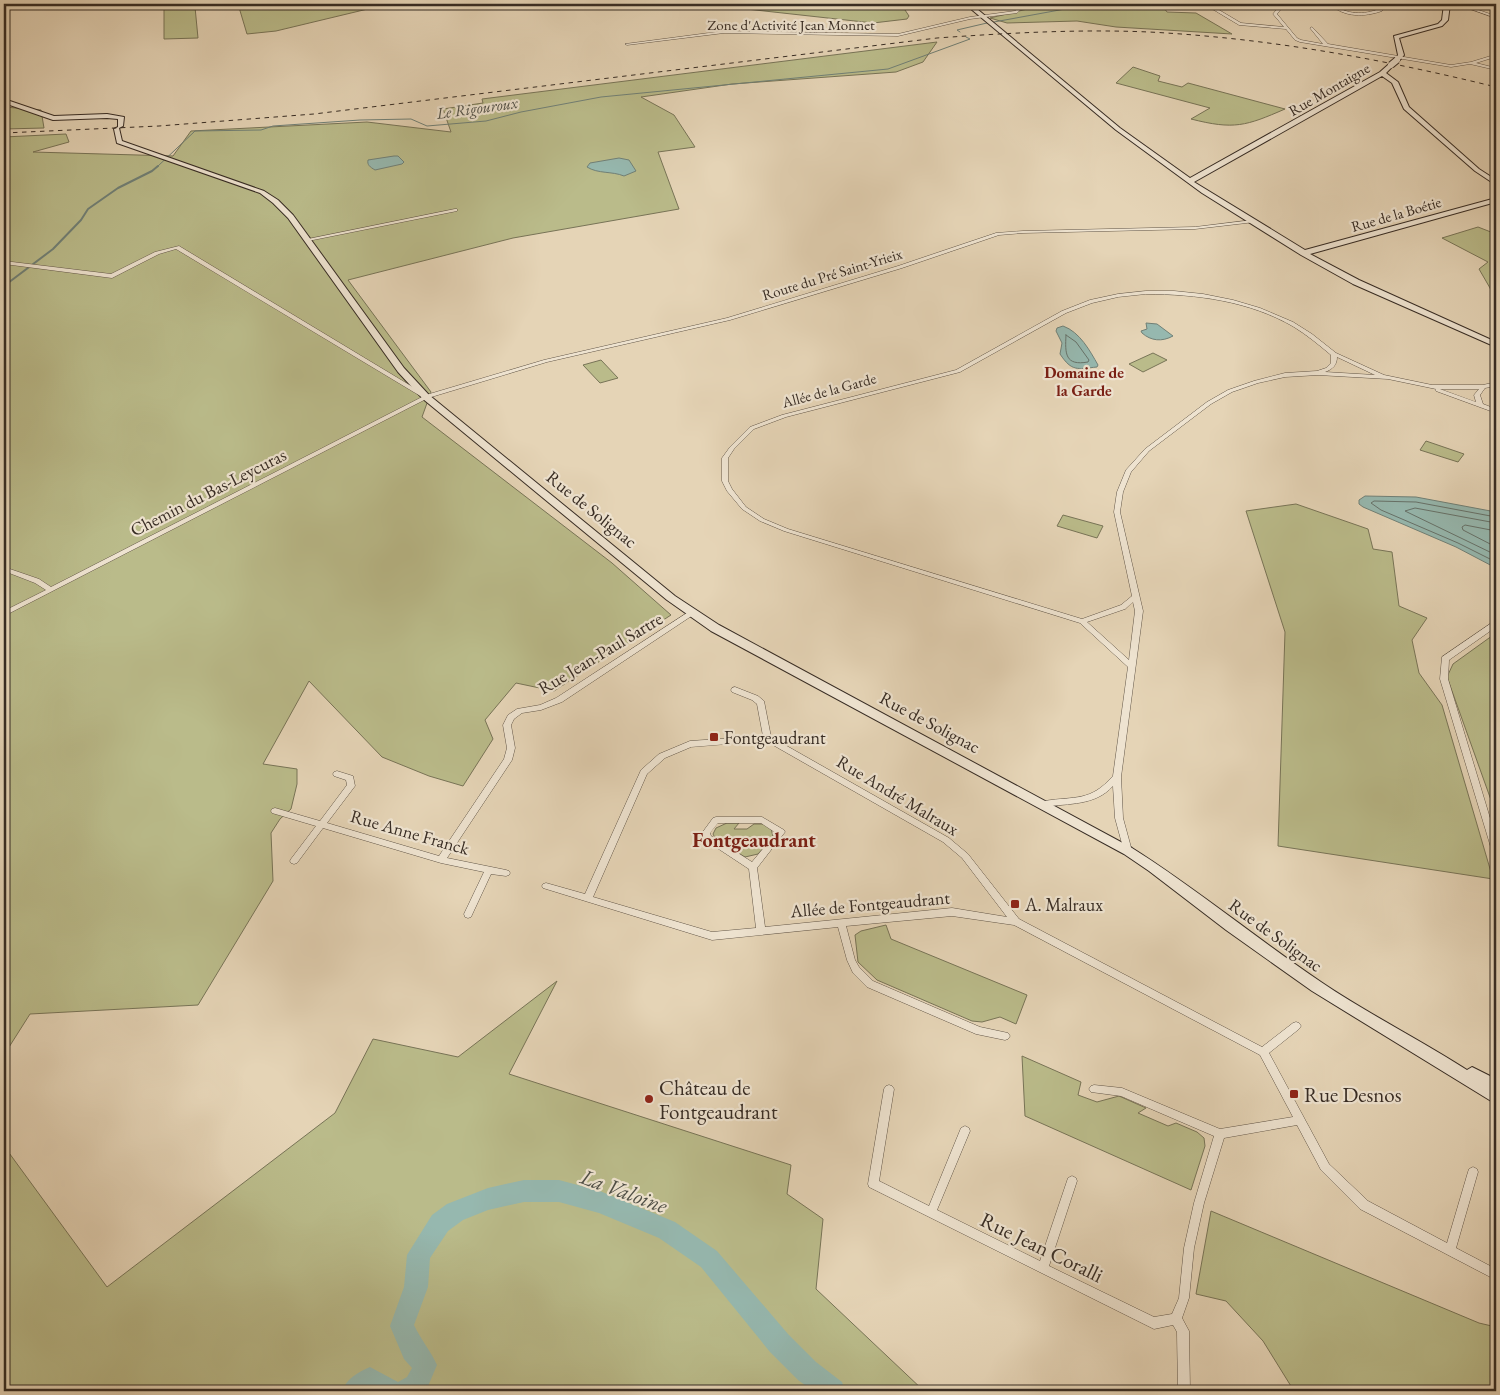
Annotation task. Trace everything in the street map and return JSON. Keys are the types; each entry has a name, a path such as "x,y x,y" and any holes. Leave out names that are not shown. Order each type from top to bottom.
{"street":[{"path":"968,4 1118,129 1188,181 1304,254 1356,282 1496,345"},
{"path":"984,4 1023,6"},
{"path":"1220,4 1211,7 1240,24 1286,28"},
{"path":"1277,4 1280,9 1275,14 1286,28 1300,40 1451,66 1494,56"},
{"path":"1332,4 1342,10 1359,14 1375,13 1382,10 1383,4"},
{"path":"1399,58 1396,37 1440,25 1445,20 1447,4"},
{"path":"1458,4 1496,17"},
{"name":"Zone d'Activité Jean Monnet","path":"627,44 724,32 898,35 983,16 1016,12 1023,6"},
{"path":"1477,10 1475,12 1485,20"},
{"path":"1312,28 1326,45"},
{"name":"Rue Montaigne","path":"1188,181 1198,178 1382,73 1399,58"},
{"path":"1470,63 1496,69"},
{"path":"1382,73 1395,82 1406,108 1477,170 1496,183"},
{"name":"Rue de Solignac","path":"4,102 53,118 108,116 122,118 119,127 119,142 262,192 277,201 290,214 402,370 426,397 692,613 741,642 1128,851 1153,867 1317,987 1434,1057 1496,1097"},
{"name":"Rue de la Boétie","path":"1304,254 1496,200"},
{"path":"308,240 454,210"},
{"name":"Route du Pré Saint-Yrieix","path":"426,397 546,361 728,319 900,267 998,234 1195,228 1253,221"},
{"path":"4,262 112,276 158,253 177,247 426,397"},
{"name":"Allée de la Garde","path":"1132,666 1082,621 786,530 762,520 744,508 729,490 725,481 726,458 732,448 752,428 784,416 958,371 1079,305 1134,293 1188,294 1244,305 1285,320 1334,354 1388,378"},
{"path":"1318,373 1328,370 1334,363 1334,354"},
{"name":"Allée de la Garde","path":"1128,851 1119,818 1117,777 1139,611 1117,512 1120,492 1128,471 1148,450 1210,403 1230,391 1285,375 1318,373 1388,378 1432,387 1483,387 1496,384"},
{"path":"1432,387 1496,411"},
{"path":"1480,405 1477,395 1483,387"},
{"name":"Chemin du Bas-Leycuras","path":"4,614 426,397"},
{"path":"4,568 37,581 51,590"},
{"path":"1082,621 1123,607 1136,596"},
{"name":"Rue Jean-Paul Sartre","path":"441,860 508,760 511,748 507,725 511,717 520,711 541,707 559,700 692,613"},
{"path":"1496,624 1445,659 1444,679 1496,851"},
{"path":"588,898 644,772 651,765 674,750 690,744 768,738 761,703 755,698 735,690"},
{"name":"Rue André Malraux","path":"768,738 946,840 965,856 1016,922"},
{"name":"Rue Anne Franck","path":"294,861 351,786 350,778 337,774"},
{"path":"1044,804 1084,800 1100,794 1117,777"},
{"name":"Rue Anne Franck","path":"275,811 441,860 506,873"},
{"path":"753,867 708,838 706,833 716,820 762,820 781,831 781,834 753,867 761,932"},
{"name":"Rue Anne Franck","path":"468,914 489,870"},
{"name":"Allée de Fontgeaudrant","path":"546,886 712,936 952,912 1016,922 1263,1052"},
{"path":"841,922 851,960 856,970 870,984 979,1031 1004,1036"},
{"path":"1296,1026 1263,1052 1325,1168 1364,1205 1496,1276"},
{"name":"Rue de Solignac","path":"1434,1057 1496,1086"},
{"name":"Rue Jean Coralli","path":"889,1089 873,1184 1154,1323 1176,1319"},
{"path":"1094,1089 1122,1092 1220,1134 1300,1120"},
{"path":"931,1212 965,1131"},
{"path":"1184,1391 1183,1331 1176,1319 1184,1298 1189,1248 1199,1203 1220,1134"},
{"path":"1450,1251 1473,1172"},
{"path":"1043,1269 1072,1181"}],"green space":[{"path":"164,4 220,4 195,7 198,38 164,39"},
{"path":"238,4 406,4 376,7 276,31 247,34"},
{"path":"519,4 701,4 565,6"},
{"path":"701,4 901,4 909,16 907,19 873,23"},
{"path":"1048,4 1171,4 1164,8 1167,12 1196,13 1232,34 1116,27 1077,21 1007,23 990,18"},
{"path":"937,42 923,62 896,72 732,84 641,97 674,115 695,147 658,152 679,209 513,238 348,280 431,392 422,417 612,563 671,615 554,691 516,683 485,720 493,739 463,786 429,776 382,757 309,681 263,764 297,769 297,784 291,809 280,819 271,833 273,881 198,1005 30,1014 4,1055 4,137 66,134 69,142 33,152 173,156 191,131 367,122 451,132 443,109 483,103 482,99"},
{"path":"1133,67 1160,76 1158,81 1182,87 1188,83 1285,109 1249,123 1240,124 1218,124 1191,119 1210,108 1116,83"},
{"path":"4,107 41,110 44,128 4,129"},
{"path":"1478,227 1496,234 1496,305 1490,288 1479,269 1488,262 1442,238"},
{"path":"1153,353 1167,360 1143,372 1129,364"},
{"path":"601,360 618,378 600,383 583,365"},
{"path":"1426,441 1464,454 1458,462 1420,450"},
{"path":"1296,504 1368,529 1373,549 1392,552 1399,606 1427,618 1412,640 1419,673 1442,705 1493,879 1278,846 1285,632 1246,511"},
{"path":"1063,515 1103,526 1097,538 1057,526"},
{"path":"1496,633 1496,814 1447,677 1453,664"},
{"path":"727,823 739,823 734,829 747,829 754,824 764,824 771,828 773,837 758,854 745,857 716,840 713,834 716,828"},
{"path":"886,925 891,939 1027,995 1016,1024 1000,1017 982,1022 972,1021 877,980 858,962 855,935 861,931"},
{"path":"557,981 509,1074 791,1165 787,1194 823,1219 816,1289 924,1391 4,1391 4,1146 107,1287 335,1113 373,1039 458,1057"},
{"path":"1022,1056 1081,1082 1078,1095 1097,1102 1119,1096 1146,1108 1138,1113 1168,1126 1176,1123 1197,1132 1204,1138 1205,1146 1191,1190 1025,1116"},
{"path":"1211,1211 1479,1323 1496,1327 1496,1391 1294,1391 1263,1341 1226,1301 1196,1294"}],"water":[{"path":"398,156 404,162 375,170 368,163 368,160"},
{"path":"619,158 629,160 636,171 624,176 596,171 587,167 590,163"},
{"path":"1146,323 1157,324 1173,336 1161,340 1149,338 1141,331 1147,329"},
{"path":"1063,326 1075,333 1084,342 1098,365 1097,367 1076,368 1064,360 1060,354 1062,343 1056,331 1057,328"},
{"path":"1365,496 1416,497 1496,512 1496,568 1456,547 1363,507 1359,504 1359,500"}],"waterway":[{"name":"Le Rigouroux","path":"994,22 1065,9 1074,4"},
{"name":"Le Rigouroux","path":"960,32 957,30 987,23"},
{"name":"Le Rigouroux","path":"157,167 195,131 261,130 273,126 360,120 411,119 427,126 486,121 521,112 601,97 888,69 970,39 966,37"},
{"name":"Le Rigouroux","path":"4,286 53,249 81,220 88,209 118,188 158,166"},
{"name":"La Valoine","path":"406,1391 416,1386 425,1365 413,1350 402,1326 416,1287 419,1255 440,1223 455,1212 488,1199 524,1191 559,1191 600,1202 667,1230 709,1259 779,1343 807,1371 833,1391"},
{"name":"La Valoine","path":"354,1391 370,1379 390,1391"}],"railway":[{"path":"4,133 159,126 314,114 937,38 1043,32 1149,32 1237,39 1324,51 1410,67 1496,87"}],"place":[{"name":"Fontgeaudrant","path":"714,737"},
{"name":"A. Malraux","path":"1015,904"},
{"name":"Rue Desnos","path":"1294,1094"},
{"name":"Château de Fontgeaudrant","path":"649,1099"}],"district":[{"name":"Domaine de la Garde","path":"1084,381"},
{"name":"Fontgeaudrant","path":"754,840"}]}
